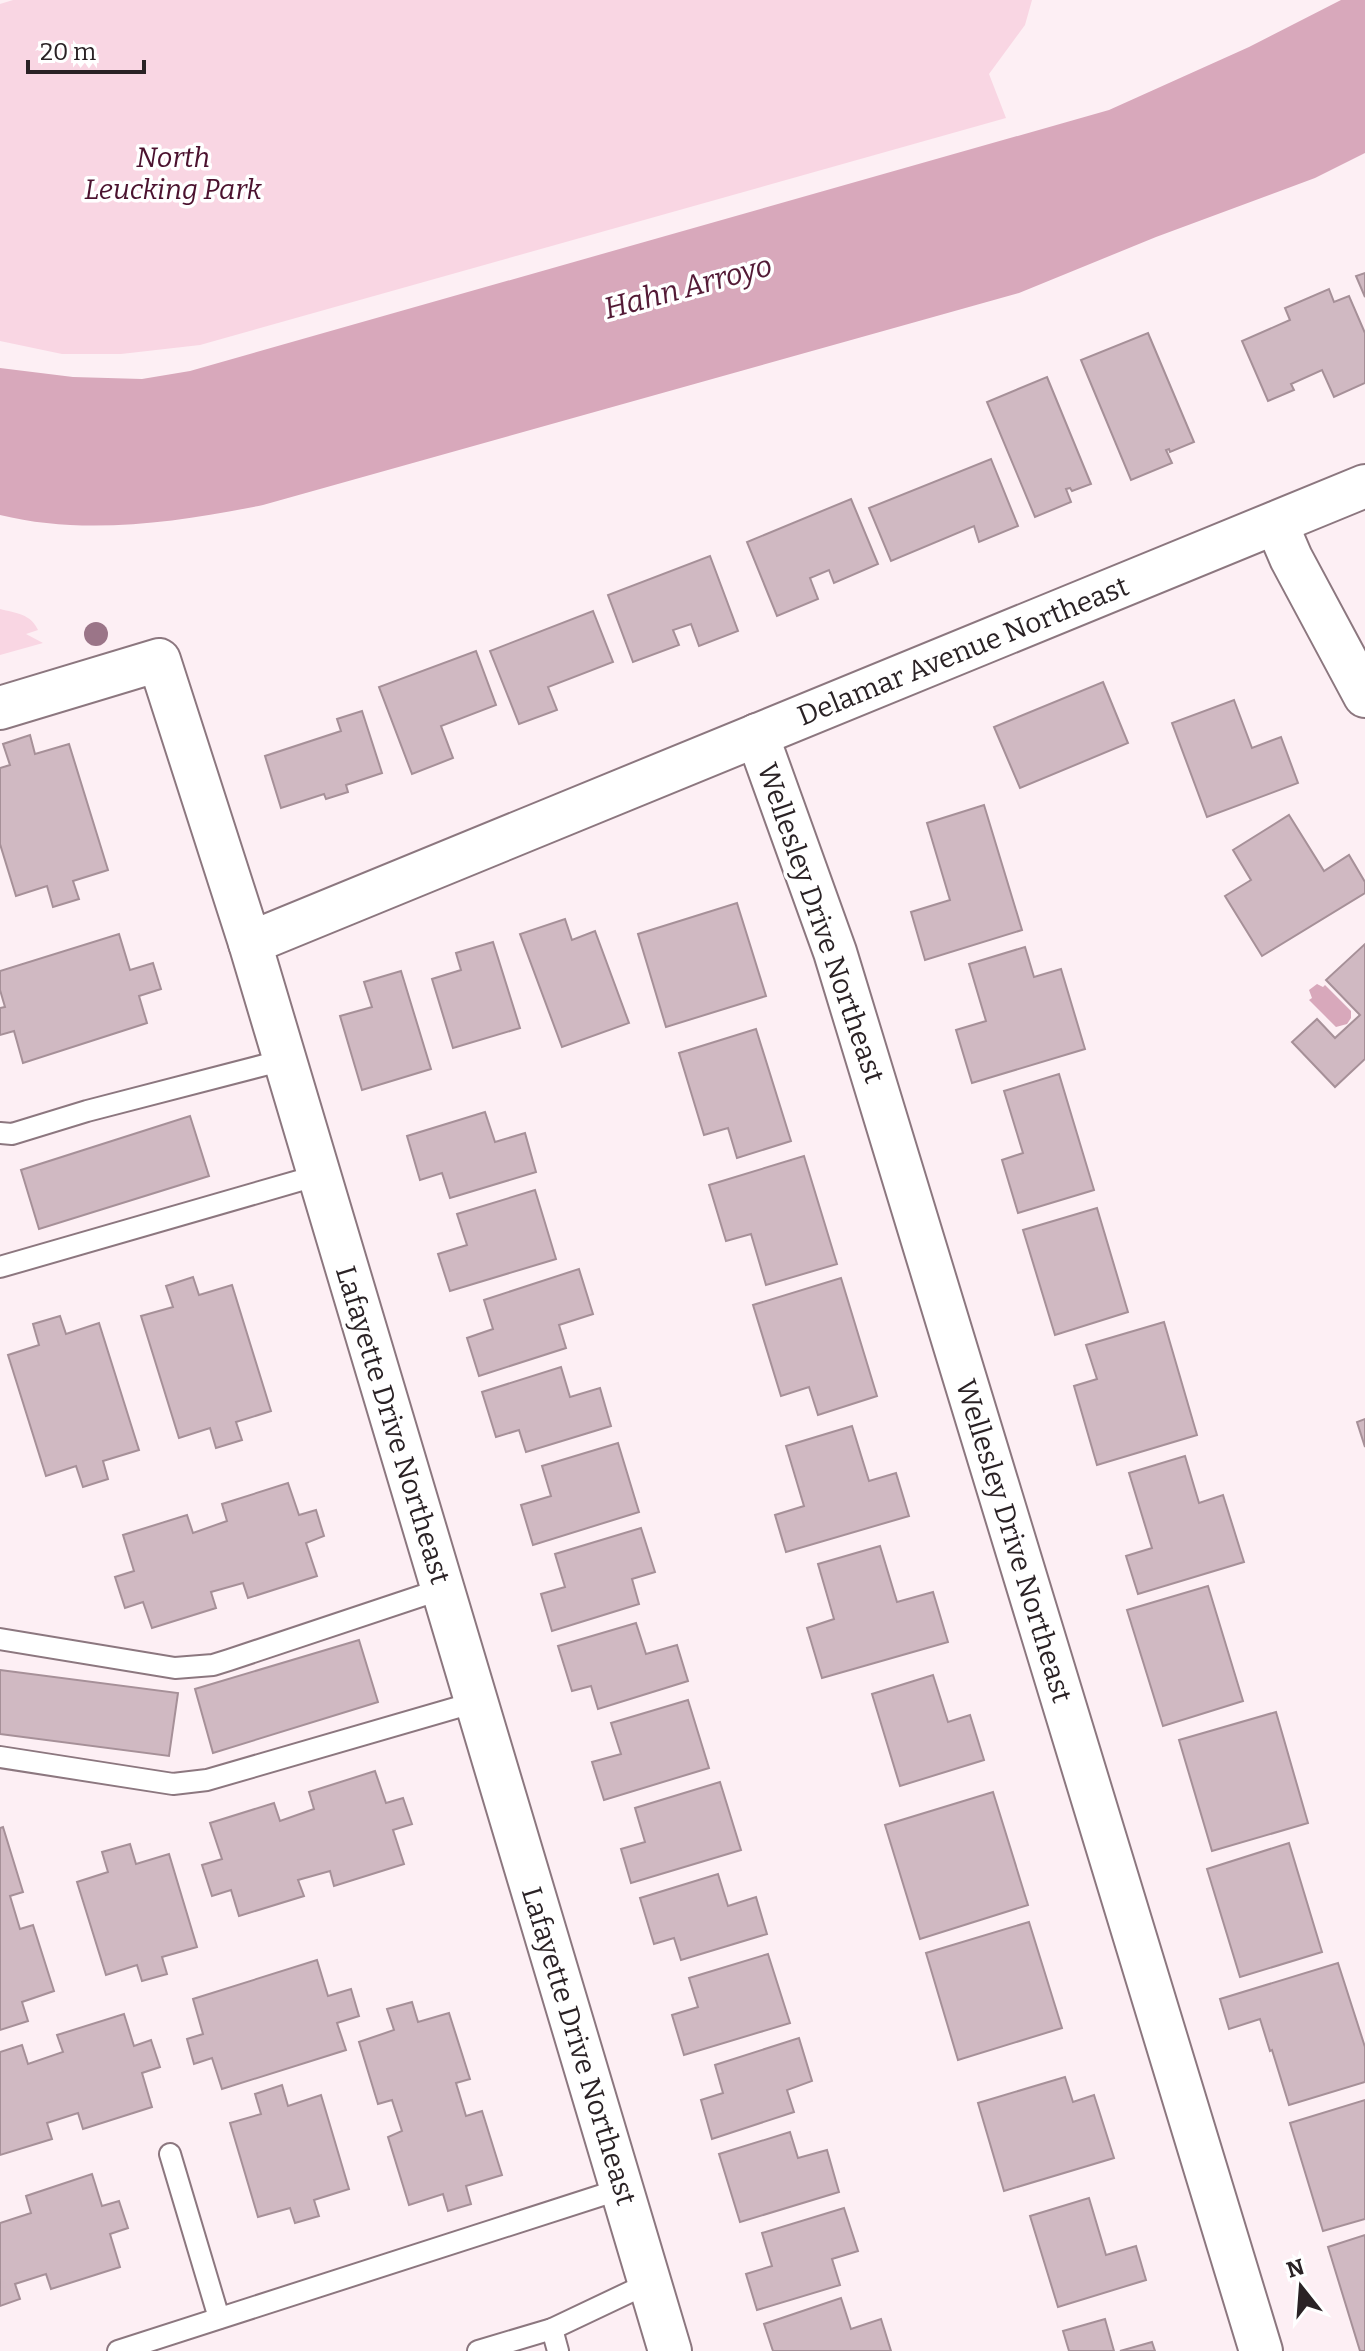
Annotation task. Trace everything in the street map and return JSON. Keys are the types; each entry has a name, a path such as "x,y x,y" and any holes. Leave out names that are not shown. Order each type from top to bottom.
{"street":[{"name":"Delamar Avenue Northeast","path":"250,943 1365,486"},
{"path":"1276,523 1291,558 1365,696"},
{"name":"Lafayette Drive Northeast","path":"0,708 159,660 250,943 670,2351"},
{"name":"Wellesley Drive Northeast","path":"757,735 835,952 1261,2351"}],"lane":[{"path":"0,1133 12,1134 87,1111 284,1060"},
{"path":"0,1267 319,1175"},
{"path":"0,1639 175,1668 199,1667 229,1660 442,1589"},
{"path":"0,1757 173,1784 207,1780 476,1702"},
{"path":"170,2154 219,2318"},
{"path":"118,2351 621,2189"},
{"path":"478,2351 552,2329 649,2283"},
{"path":"552,2329 558,2351"}],"green space":[{"name":"North Leucking Park","path":"13,0 1032,0 1025,25 989,74 1006,118 200,345 121,354 62,354 0,341 0,4"},
{"path":"0,609 31,621 38,630 26,634 43,643 0,655"}],"water":[{"name":"Hahn Arroyo","path":"1341,0 1365,0 1365,153 1315,178 1156,237 1019,293 263,505 198,517 98,526 65,525 0,515 0,368 73,377 142,379 190,371 1109,110 1249,47"},
{"path":"1317,984 1325,985 1351,1011 1347,1024 1336,1027 1309,1000 1312,998 1309,990"}],"building":[{"path":"1365,273 1365,297 1356,276"},
{"path":"1329,289 1334,302 1349,296 1365,333 1365,383 1334,397 1322,370 1291,384 1294,390 1268,401 1242,341 1290,320 1285,308"},
{"path":"1148,333 1194,442 1170,452 1166,450 1172,463 1131,480 1081,360"},
{"path":"1047,377 1091,484 1072,491 1066,489 1071,502 1035,517 987,402"},
{"path":"991,459 1018,526 979,542 974,526 891,561 869,508"},
{"path":"851,499 878,564 834,583 829,570 810,578 818,599 777,616 747,542"},
{"path":"710,556 738,631 699,646 691,624 673,630 679,645 633,662 608,595"},
{"path":"593,611 613,662 548,687 557,710 519,724 490,651"},
{"path":"476,651 496,705 441,726 453,758 412,774 379,687"},
{"path":"1103,682 1128,743 1020,788 994,727"},
{"path":"1234,700 1252,748 1281,737 1298,783 1207,817 1172,723"},
{"path":"362,711 382,773 346,785 348,792 326,799 324,794 281,808 265,756 341,731 337,719"},
{"path":"30,735 35,754 69,744 108,870 73,881 79,899 53,907 47,886 16,896 0,844 0,768 10,765 3,744"},
{"path":"984,805 1022,930 925,960 911,912 950,900 927,823"},
{"path":"1289,815 1324,871 1349,855 1365,882 1365,893 1262,956 1225,896 1251,880 1233,850"},
{"path":"737,903 766,996 666,1027 638,934"},
{"path":"565,919 572,940 595,931 629,1023 562,1047 520,934"},
{"path":"119,934 130,970 153,963 161,989 139,996 147,1023 23,1063 14,1031 0,1035 0,1008 5,1007 0,990 0,971"},
{"path":"493,942 520,1028 453,1048 432,979 461,970 456,953"},
{"path":"1365,944 1365,1059 1335,1087 1292,1042 1317,1019 1335,1038 1360,1015 1326,980"},
{"path":"1025,947 1034,977 1061,969 1085,1049 972,1083 956,1030 986,1021 969,964"},
{"path":"401,971 431,1069 362,1090 340,1016 372,1007 364,982"},
{"path":"756,1029 791,1141 737,1158 728,1128 704,1135 679,1053"},
{"path":"1059,1074 1094,1190 1018,1213 1002,1160 1023,1153 1004,1091"},
{"path":"485,1112 495,1142 525,1133 536,1172 450,1198 442,1173 420,1180 407,1136"},
{"path":"190,1116 209,1176 39,1229 21,1170"},
{"path":"804,1156 837,1264 766,1285 751,1234 726,1241 709,1185"},
{"path":"535,1190 556,1259 450,1291 438,1254 467,1245 457,1214"},
{"path":"1097,1208 1128,1312 1055,1335 1023,1230"},
{"path":"579,1269 593,1314 559,1325 566,1348 479,1376 467,1338 493,1329 484,1300"},
{"path":"193,1277 199,1295 232,1285 271,1411 236,1422 242,1440 216,1448 210,1428 179,1438 141,1316 173,1307 166,1286"},
{"path":"841,1278 877,1396 818,1415 809,1387 781,1396 753,1305"},
{"path":"60,1316 66,1334 99,1323 139,1450 103,1461 108,1479 83,1487 76,1466 46,1476 8,1355 39,1345 33,1324"},
{"path":"1164,1322 1197,1435 1097,1465 1074,1386 1097,1379 1086,1345"},
{"path":"561,1367 570,1397 600,1388 611,1426 526,1452 519,1430 496,1437 482,1392"},
{"path":"1365,1419 1365,1447 1357,1422"},
{"path":"852,1426 869,1481 896,1473 909,1516 786,1552 775,1515 804,1506 786,1446"},
{"path":"618,1443 639,1512 533,1545 521,1505 551,1496 542,1466"},
{"path":"1185,1456 1199,1503 1223,1495 1244,1562 1138,1594 1126,1556 1152,1548 1129,1473"},
{"path":"288,1483 299,1515 316,1510 324,1536 306,1543 317,1576 248,1598 243,1583 211,1592 216,1608 152,1628 143,1602 125,1608 115,1577 134,1571 123,1535 187,1515 193,1533 227,1521 222,1504"},
{"path":"641,1528 655,1572 632,1579 639,1604 552,1631 541,1594 565,1587 555,1554"},
{"path":"880,1546 897,1602 933,1592 948,1642 822,1678 807,1628 834,1619 818,1564"},
{"path":"1208,1586 1243,1701 1163,1726 1127,1610"},
{"path":"636,1623 646,1654 677,1645 688,1681 598,1709 591,1686 572,1691 558,1646"},
{"path":"359,1640 378,1702 213,1753 195,1689"},
{"path":"0,1670 178,1693 169,1756 0,1734"},
{"path":"933,1675 948,1722 970,1715 984,1760 900,1786 872,1694"},
{"path":"688,1700 709,1768 604,1800 592,1762 621,1754 611,1723"},
{"path":"1276,1712 1308,1823 1212,1851 1179,1740"},
{"path":"375,1771 386,1803 403,1798 412,1824 393,1830 404,1864 334,1886 330,1871 298,1880 304,1896 239,1916 231,1890 212,1896 202,1865 222,1859 210,1823 274,1803 280,1821 314,1809 309,1792"},
{"path":"720,1782 741,1850 631,1883 621,1849 645,1842 635,1808"},
{"path":"993,1792 1028,1905 920,1939 885,1825"},
{"path":"3,1827 23,1892 10,1896 20,1929 33,1925 54,1991 22,2002 28,2021 0,2030 0,1828"},
{"path":"1289,1843 1322,1952 1240,1977 1207,1869"},
{"path":"130,1844 136,1864 169,1854 197,1947 162,1957 167,1974 142,1981 137,1965 106,1975 77,1882 108,1872 102,1852"},
{"path":"718,1874 728,1906 756,1897 767,1934 681,1960 674,1938 654,1944 640,1898"},
{"path":"1029,1922 1062,2028 958,2060 926,1953"},
{"path":"768,1954 790,2023 684,2055 672,2015 698,2007 689,1978"},
{"path":"317,1960 328,1996 351,1989 359,2016 337,2023 346,2050 222,2089 212,2058 194,2064 187,2039 203,2034 193,1999"},
{"path":"1338,1963 1365,2047 1365,2082 1289,2105 1260,2019 1229,2029 1220,1999"},
{"path":"412,2002 418,2022 449,2013 470,2079 456,2083 466,2116 482,2111 502,2175 466,2186 471,2204 448,2211 443,2194 409,2205 388,2137 402,2131 392,2100 378,2104 359,2042 394,2030 387,2009"},
{"path":"124,2014 134,2046 151,2040 160,2067 142,2073 152,2107 83,2129 78,2113 47,2123 52,2139 0,2155 0,2052 22,2045 28,2064 63,2052 57,2035"},
{"path":"799,2038 812,2081 787,2090 794,2112 712,2139 701,2100 723,2093 715,2065"},
{"path":"1065,2077 1073,2102 1094,2095 1114,2158 1004,2191 978,2103"},
{"path":"282,2085 288,2106 321,2095 349,2189 314,2200 319,2216 295,2223 290,2208 258,2217 230,2123 261,2114 255,2094"},
{"path":"1365,2100 1365,2219 1323,2231 1290,2123"},
{"path":"790,2132 798,2158 827,2150 839,2192 740,2222 719,2154"},
{"path":"92,2174 102,2206 119,2201 128,2228 110,2234 120,2267 51,2289 46,2274 15,2284 20,2299 0,2306 0,2223 31,2213 26,2196"},
{"path":"1089,2198 1106,2255 1136,2246 1146,2280 1058,2307 1030,2216"},
{"path":"844,2208 858,2251 832,2259 840,2285 757,2310 746,2274 772,2266 762,2233"},
{"path":"1365,2235 1365,2351 1360,2351 1328,2247"},
{"path":"841,2298 851,2329 881,2319 891,2351 773,2351 764,2324"},
{"path":"1105,2319 1114,2351 1069,2351 1063,2331"},
{"path":"1152,2342 1155,2351 1120,2351"}]}
